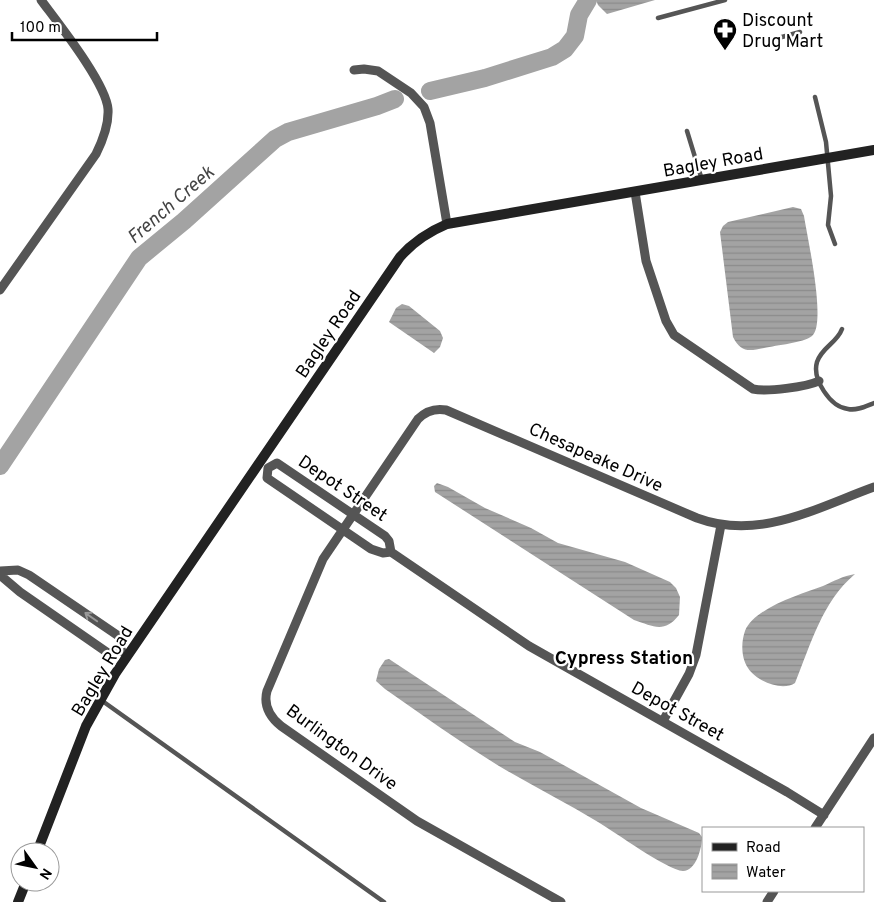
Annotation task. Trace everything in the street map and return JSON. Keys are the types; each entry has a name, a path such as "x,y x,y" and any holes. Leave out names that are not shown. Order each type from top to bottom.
{"street":[{"path":"0,290 96,154 105,133 107,122 108,109 101,88 41,0"},
{"path":"354,70 378,71 411,93 424,107 430,122 448,224"},
{"name":"Bagley Road","path":"41,842 83,733 124,653 264,465 400,257 418,239 448,224 874,150"},
{"path":"635,192 645,256 666,321 674,335 753,389 763,391 819,381"},
{"name":"Chesapeake Drive","path":"353,514 418,419 428,412 441,409 462,416 697,518 721,525 746,527 772,524 874,487"},
{"name":"Depot Street","path":"391,552 389,541 353,514 277,463 264,465 267,478 374,550 383,553 391,552 529,646 788,792 824,815"},
{"name":"Burlington Drive","path":"353,514 319,567 267,691 266,701 269,714 282,726 406,814 561,902"},
{"path":"663,721 689,674 696,655 721,525"},
{"path":"18,570 38,580 120,637 124,653 108,653 20,592 0,573 18,570"},
{"path":"816,827 874,738"}],"lane":[{"path":"658,18 725,0"},
{"path":"772,40 800,32"},
{"path":"816,97 826,142 831,196 828,225 835,244"},
{"path":"687,131 702,181"},
{"path":"842,329 837,338 820,356 816,371 819,381 828,396 840,407 857,409 874,403"},
{"path":"100,699 384,902"}],"water":[{"path":"596,0 655,0 607,14 598,5"},
{"path":"793,207 801,209 804,216 815,279 818,315 816,328 812,336 803,340 790,344 746,350 739,346 733,337 720,232 728,222"},
{"path":"402,304 409,306 440,331 443,338 440,347 434,353 389,322 396,308"},
{"path":"437,483 558,543 625,562 670,582 676,588 680,597 679,615 674,621 663,627 634,620 435,492 434,486"},
{"path":"855,574 834,597 826,611 812,639 795,683 777,686 763,681 752,673 744,660 742,645 745,631 758,615 779,603"},
{"path":"389,659 515,742 540,752 641,808 699,833 702,837 702,842 695,863 688,870 683,871 665,864 586,815 499,766 456,738 376,681 379,669 385,660"}],"waterway":[{"name":"French Creek","path":"430,91 485,78 552,57 565,49 575,36 579,15 588,0"},
{"name":"French Creek","path":"0,466 139,258 184,221 275,139 288,132 395,99"}],"place":[{"name":"Discount Drug Mart","path":"725,51"}],"district":[{"name":"Cypress Station","path":"624,657"}]}
